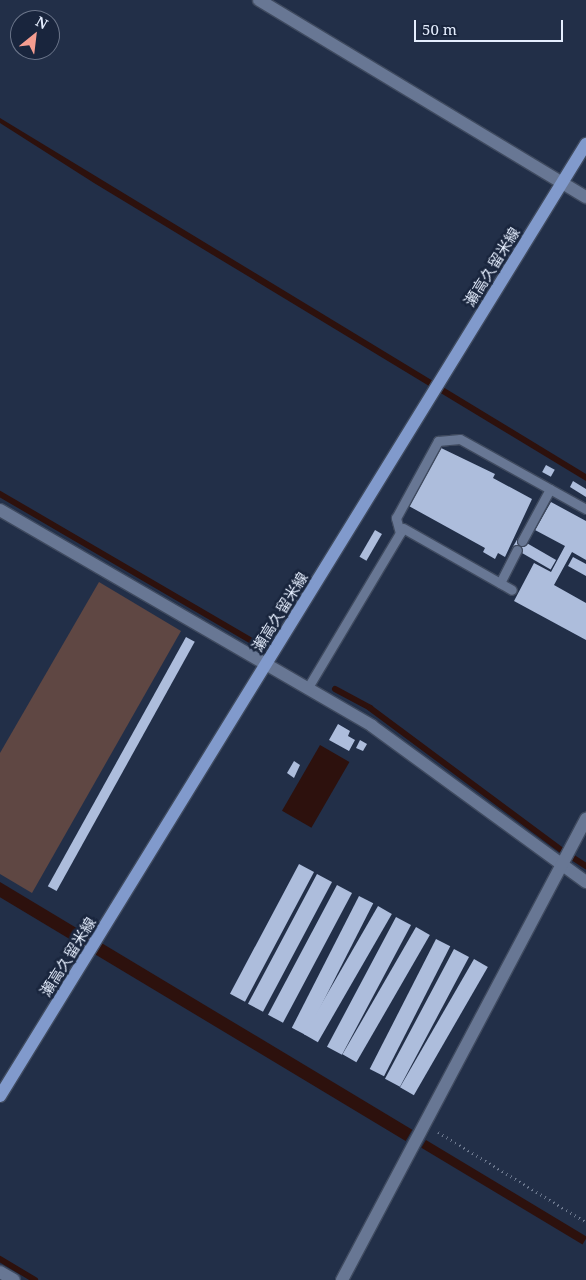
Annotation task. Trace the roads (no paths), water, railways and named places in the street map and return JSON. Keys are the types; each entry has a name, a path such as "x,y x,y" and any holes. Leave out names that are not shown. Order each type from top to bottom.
{"main road":[{"name":"瀬高久留米線","path":"0,1096 87,958 586,144"}],"street":[{"path":"259,0 586,197"},
{"path":"0,510 372,726 561,866 586,882"},
{"path":"342,1280 586,819"},
{"path":"0,1272 14,1280"}],"lane":[{"path":"400,532 396,518 438,442 460,439 586,509"},
{"path":"522,541 550,489"},
{"path":"308,690 403,528 512,590"},
{"path":"500,583 517,550"}],"waterway":[{"path":"0,494 262,647"},
{"path":"335,689 370,708 561,850"},
{"path":"572,857 586,866"},
{"path":"0,1259 35,1280"}]}
